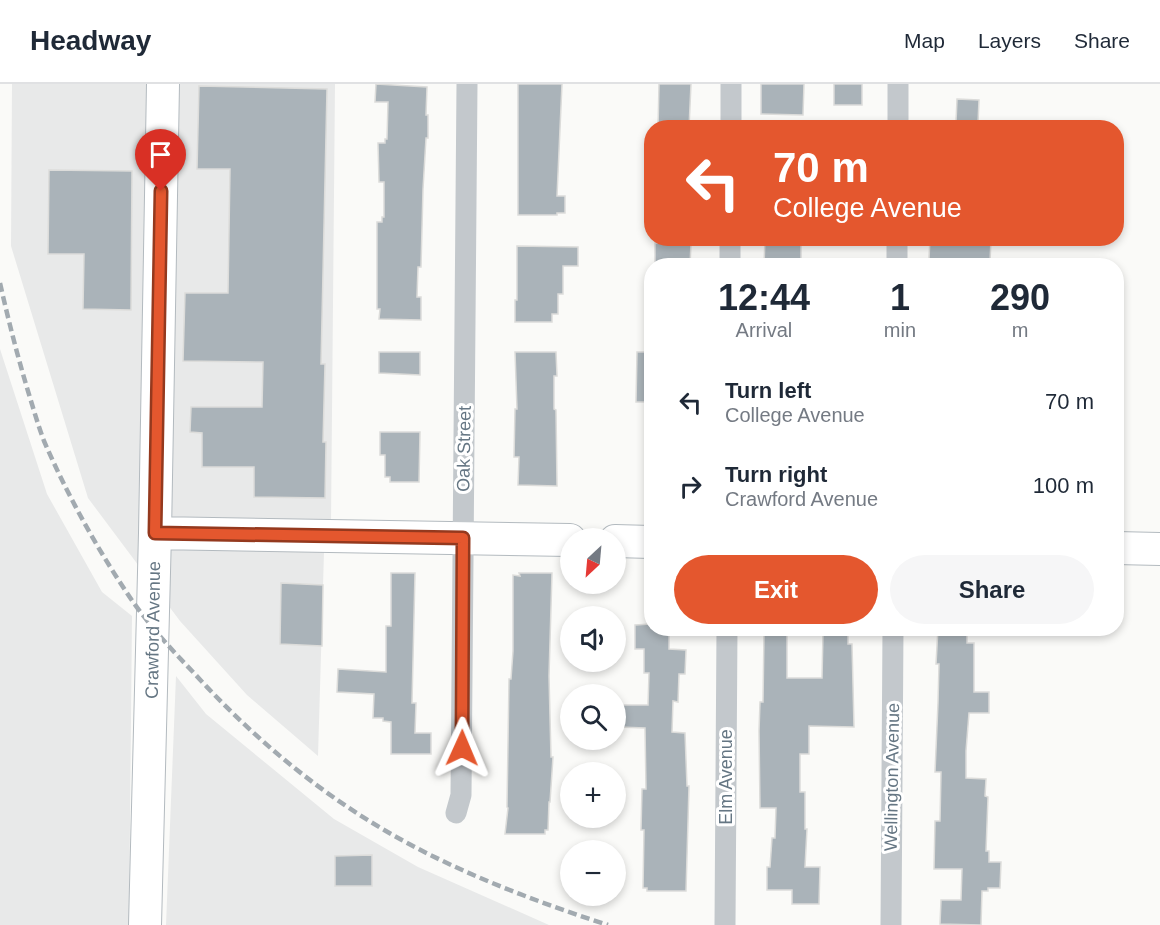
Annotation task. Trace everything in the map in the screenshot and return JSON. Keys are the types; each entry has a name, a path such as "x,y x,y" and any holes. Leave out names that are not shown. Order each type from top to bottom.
{"street":[{"name":"Crawford Avenue","path":"146,925 163,84"},
{"name":"Oak Street","path":"456,813 461,795 467,84"},
{"path":"731,84 731,120"},
{"path":"898,84 898,120"},
{"path":"155,533 560,540"},
{"path":"626,541 644,542"},
{"path":"1124,549 1160,549"},
{"name":"Elm Avenue","path":"725,925 727,636"},
{"name":"Wellington Avenue","path":"891,925 894,636"}],"shaded area":[{"path":"12,84 335,84 331,523 324,552 318,756 247,695 180,621 88,498 11,246"},
{"path":"0,349 47,494 102,592 132,616 129,925 0,925"},
{"path":"176,676 206,714 334,819 418,867 549,925 166,925"}],"building":[{"path":"376,84 427,87 428,138 426,138 421,267 418,267 417,297 421,297 421,320 379,319 380,309 377,309 377,222 382,222 382,217 384,217 384,182 379,182 378,143 385,143 387,139 388,102 375,102"},
{"path":"518,84 562,84 557,196 565,196 565,213 518,215"},
{"path":"659,84 691,84 689,120 658,120"},
{"path":"761,84 804,84 803,115 761,114"},
{"path":"834,84 862,84 862,105 834,105"},
{"path":"199,86 327,89 321,364 325,364 323,442 326,442 325,498 254,497 254,467 202,467 202,433 190,432 191,407 262,407 263,362 183,361 185,293 228,293 230,169 197,169"},
{"path":"957,99 979,100 978,120 956,120"},
{"path":"49,170 132,171 131,310 83,309 84,254 48,254"},
{"path":"517,246 578,247 578,266 563,266 563,294 558,294 558,314 552,314 552,322 515,322"},
{"path":"655,246 691,246 690,258 655,258"},
{"path":"765,246 801,246 801,258 764,258"},
{"path":"930,246 991,246 990,258 929,258"},
{"path":"379,352 420,352 420,375 379,373"},
{"path":"515,352 556,352 557,376 554,376 554,409 556,410 557,486 518,485 519,457 514,457 515,409 517,409"},
{"path":"637,352 644,352 644,402 636,402"},
{"path":"380,432 420,432 419,482 390,482 390,477 385,477 385,455 380,455"},
{"path":"391,573 415,573 412,703 416,703 415,733 431,733 431,754 391,754 391,722 383,721 383,718 373,718 374,694 337,692 338,669 386,672 386,626 391,626"},
{"path":"519,573 552,573 549,676 551,757 553,757 548,830 545,830 545,834 505,834 508,808 509,679 511,679 513,651 513,575 520,576"},
{"path":"281,583 323,585 322,646 280,644"},
{"path":"644,624 644,636 669,636 669,649 686,650 685,674 679,674 678,702 673,701 672,732 685,733 687,786 689,786 686,891 647,891 647,888 643,888 644,830 641,830 642,789 646,789 645,728 626,727 626,705 648,705 649,673 644,673 644,649 635,649 635,625"},
{"path":"764,636 787,636 787,678 822,678 823,636 848,636 848,644 852,644 854,727 809,726 809,754 800,754 800,792 805,792 805,829 807,829 805,867 820,867 819,904 792,904 792,890 767,890 767,867 770,867 772,838 775,838 776,808 760,808 759,731 760,702 763,702"},
{"path":"938,636 967,636 967,643 974,643 974,692 989,692 989,713 969,713 966,751 966,778 986,779 985,796 988,797 986,851 989,851 989,862 1001,862 1000,888 988,888 988,891 982,891 981,925 940,924 941,900 961,900 962,869 934,869 935,821 940,821 941,772 935,772 939,664 936,664"},
{"path":"372,855 372,886 335,886 335,856"}],"railway":[{"path":"0,283 18,357 39,426 72,500 134,604 167,644 216,696 264,743 316,785 400,839 502,887 608,925"}],"route":[{"path":"161,191 155,533 463,538 462,748"}]}
